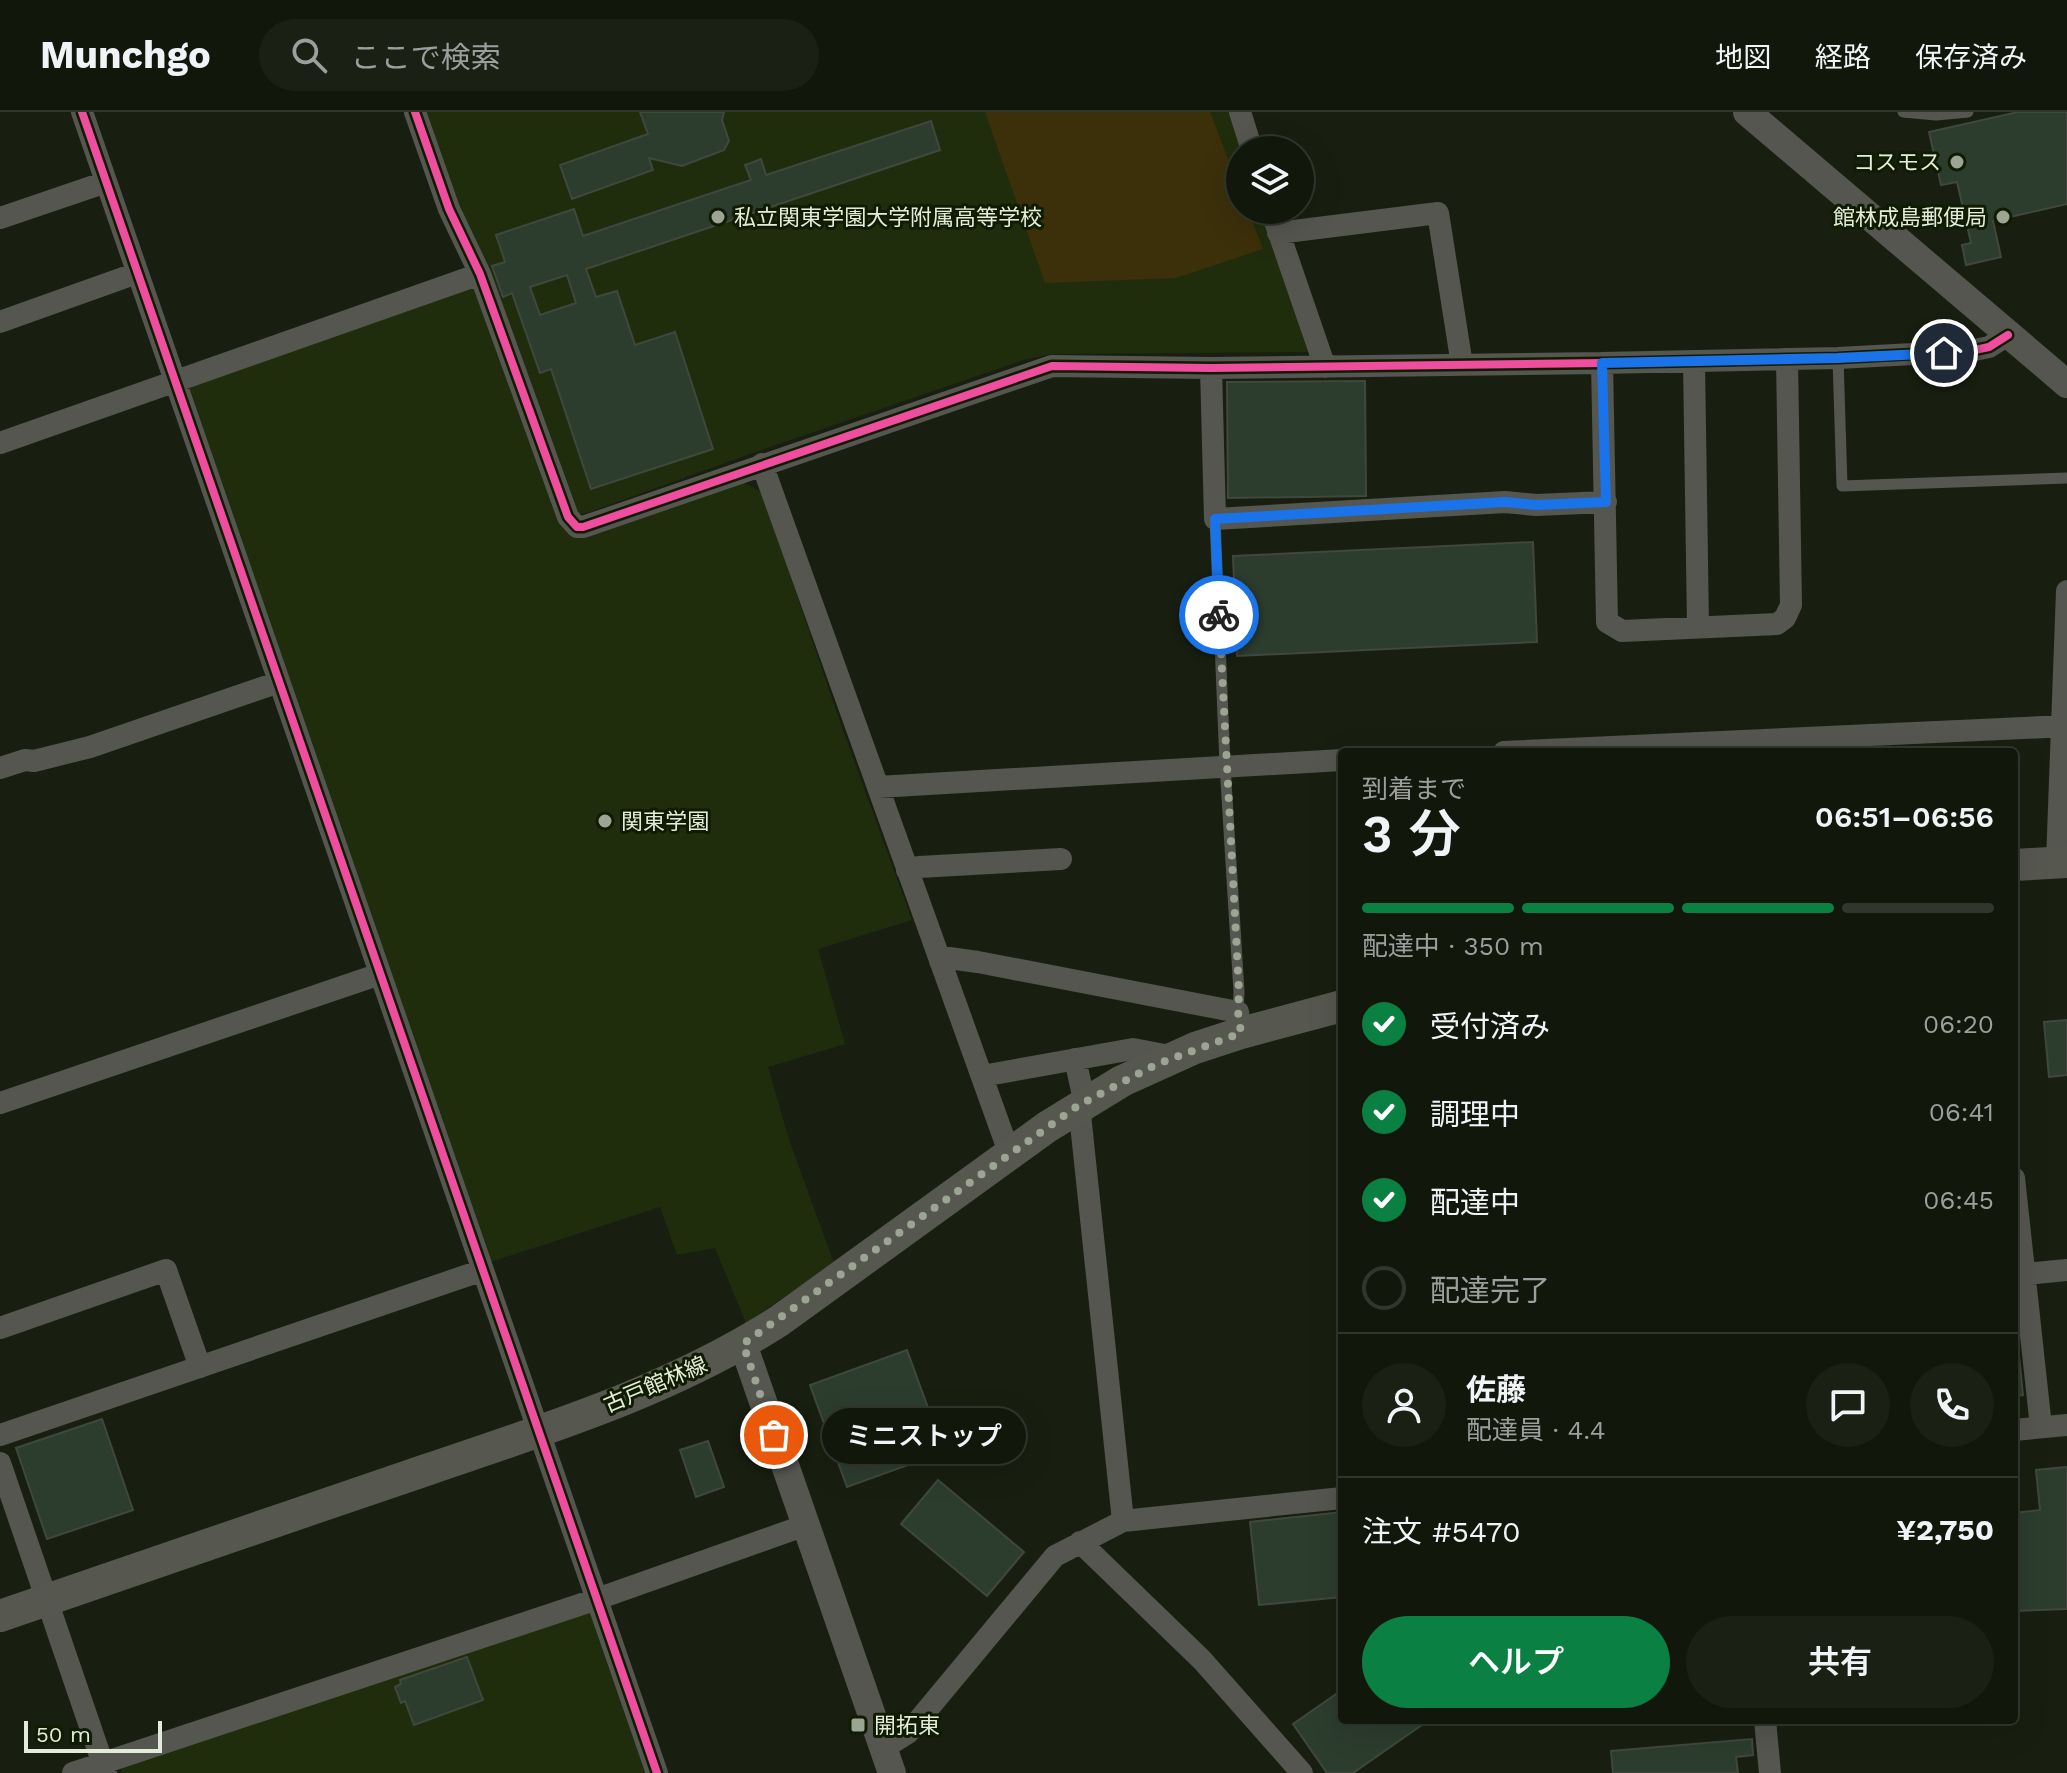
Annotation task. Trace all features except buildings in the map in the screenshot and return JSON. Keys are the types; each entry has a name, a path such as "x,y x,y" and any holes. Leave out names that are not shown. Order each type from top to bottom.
{"main road":[{"path":"2018,865 2062,862"},
{"name":"古戸館林線","path":"0,1616 538,1432 642,1392 743,1344 1079,1105 1122,1081 1240,1022 1338,1007"}],"street":[{"path":"82,112 657,1773"},
{"path":"415,112 449,209 480,274 572,524 583,527 1052,366 1325,367 1838,358 1970,351 1989,347 2008,335"},
{"path":"1240,112 1248,136"},
{"path":"1747,112 2067,384"},
{"path":"0,218 106,182"},
{"path":"1278,233 1438,213 1462,365"},
{"path":"1275,224 1325,367"},
{"path":"0,322 137,273"},
{"path":"0,443 480,274"},
{"path":"1602,363 1607,622 1622,631 1777,624 1785,618 1791,605 1787,359"},
{"path":"1694,362 1698,627"},
{"path":"1211,368 1215,519 1505,502 1536,505 1606,502"},
{"path":"762,464 1010,1155"},
{"path":"2062,862 2067,591"},
{"path":"0,768 90,747 279,682"},
{"path":"1590,748 2065,726"},
{"path":"878,787 1338,760"},
{"path":"907,870 1061,859"},
{"path":"940,961 949,958 978,962 1240,1022"},
{"path":"0,1103 380,974"},
{"path":"982,1076 1133,1049 1175,1057"},
{"path":"1075,1059 1083,1095 1079,1105 1123,1521"},
{"path":"2018,1213 2041,1427"},
{"path":"0,1328 166,1270 200,1367"},
{"path":"0,1435 483,1270"},
{"path":"2025,1274 2067,1270"},
{"path":"743,1344 888,1761"},
{"path":"2018,1430 2067,1425"},
{"path":"0,1463 105,1768"},
{"path":"888,1761 1055,1556 1123,1521 1338,1498"},
{"path":"73,1773 105,1768 806,1525"},
{"path":"1080,1542 1202,1660 1302,1773"},
{"path":"1765,1724 1770,1773"}],"lane":[{"path":"1903,112 1936,115 1968,112"},
{"path":"1838,358 1842,486 2067,478"},
{"path":"1215,519 1240,1022"}],"shaded area":[{"path":"424,112 1229,112 1237,136 1226,136 1226,224 1267,224 1308,352 1053,354 1027,359 587,513 574,514 455,209"},
{"path":"985,112 1210,112 1226,154 1226,224 1253,224 1263,249 1176,278 1045,283"},
{"name":"関東学園","path":"478,285 571,533 744,483 762,492 840,722 912,920 818,949 845,1044 768,1067 789,1140 834,1263 746,1323 715,1248 677,1255 660,1207 490,1262 186,382"},
{"path":"594,1606 650,1773 122,1773 118,1762"}],"cycle path":[{"path":"82,112 657,1773"},
{"path":"415,112 449,209 480,274 568,517 577,527 1052,366 1211,368 1838,358 1970,351 1989,347 2008,335"}],"way so far":[{"path":"774,1435 743,1344 1079,1105 1157,1064 1241,1033 1219,615"}],"place":[{"name":"コスモス","path":"1957,162"},
{"name":"私立関東学園大学附属高等学校","path":"718,217"},
{"name":"館林成島郵便局","path":"2003,217"},
{"name":"関東学園","path":"605,821"},
{"name":"ミニストップ","path":"774,1435"},
{"name":"開拓東","path":"858,1725"}],"route":[{"path":"1219,615 1215,519 1505,502 1536,505 1606,502 1602,363 1944,353"}]}
